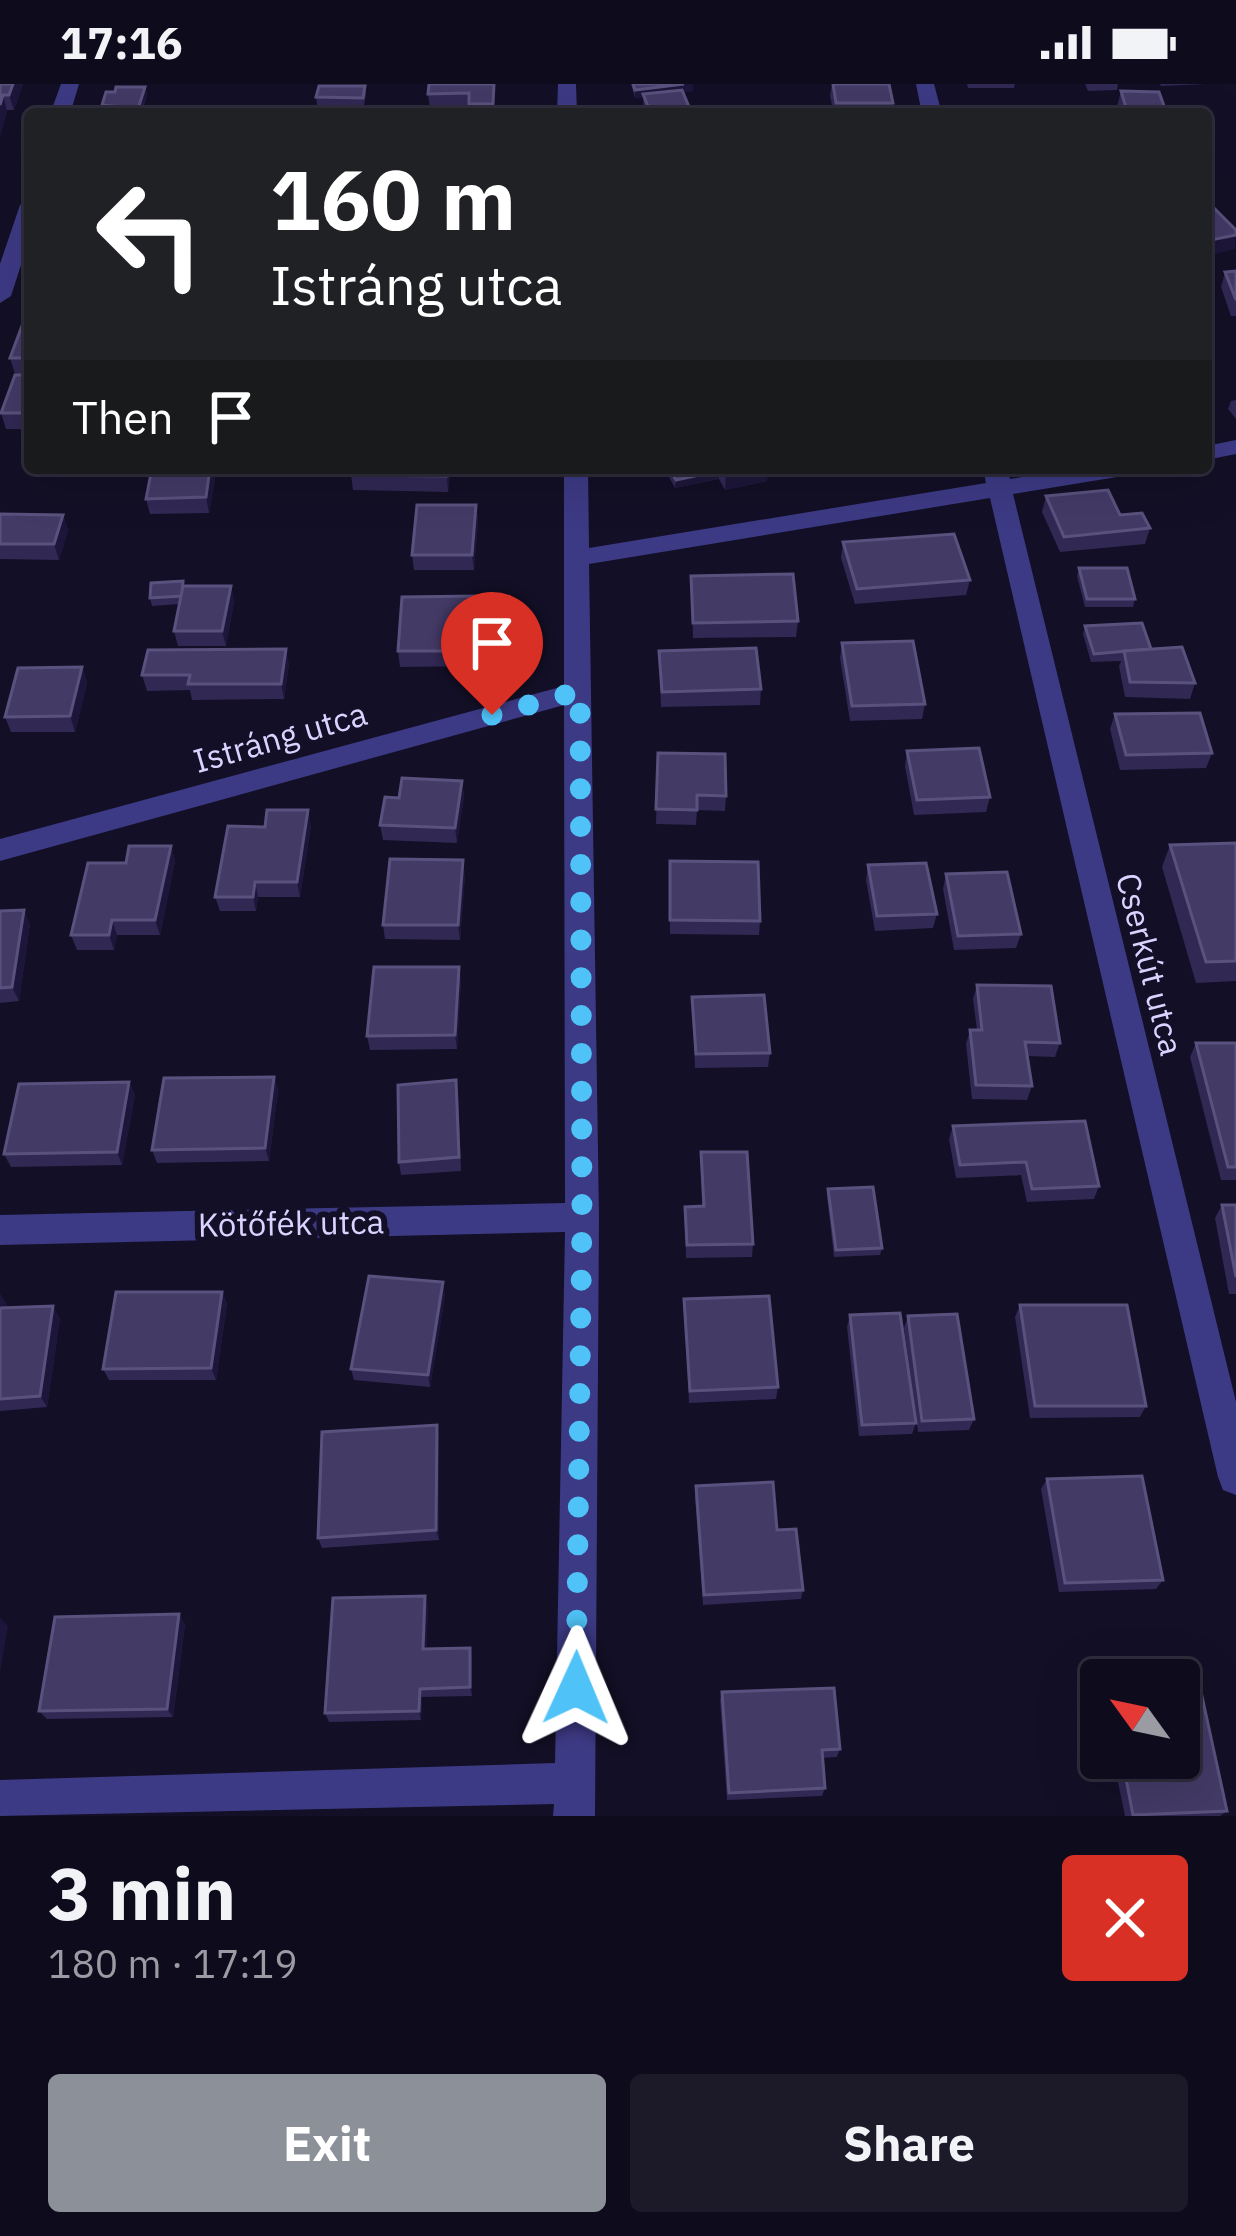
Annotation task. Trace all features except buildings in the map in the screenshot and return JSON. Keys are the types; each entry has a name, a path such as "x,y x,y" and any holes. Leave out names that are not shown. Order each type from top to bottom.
{"street":[{"path":"0,296 24,224"},
{"path":"0,1800 574,1800 582,1217 576,474"},
{"path":"578,558 997,479 1054,474"},
{"name":"Cserkút utca","path":"997,479 1236,1477"},
{"name":"Istráng utca","path":"0,850 580,691"},
{"name":"Kötőfék utca","path":"0,1230 582,1217"}],"route":[{"path":"492,715 580,691 582,1217 576,1688"}]}
